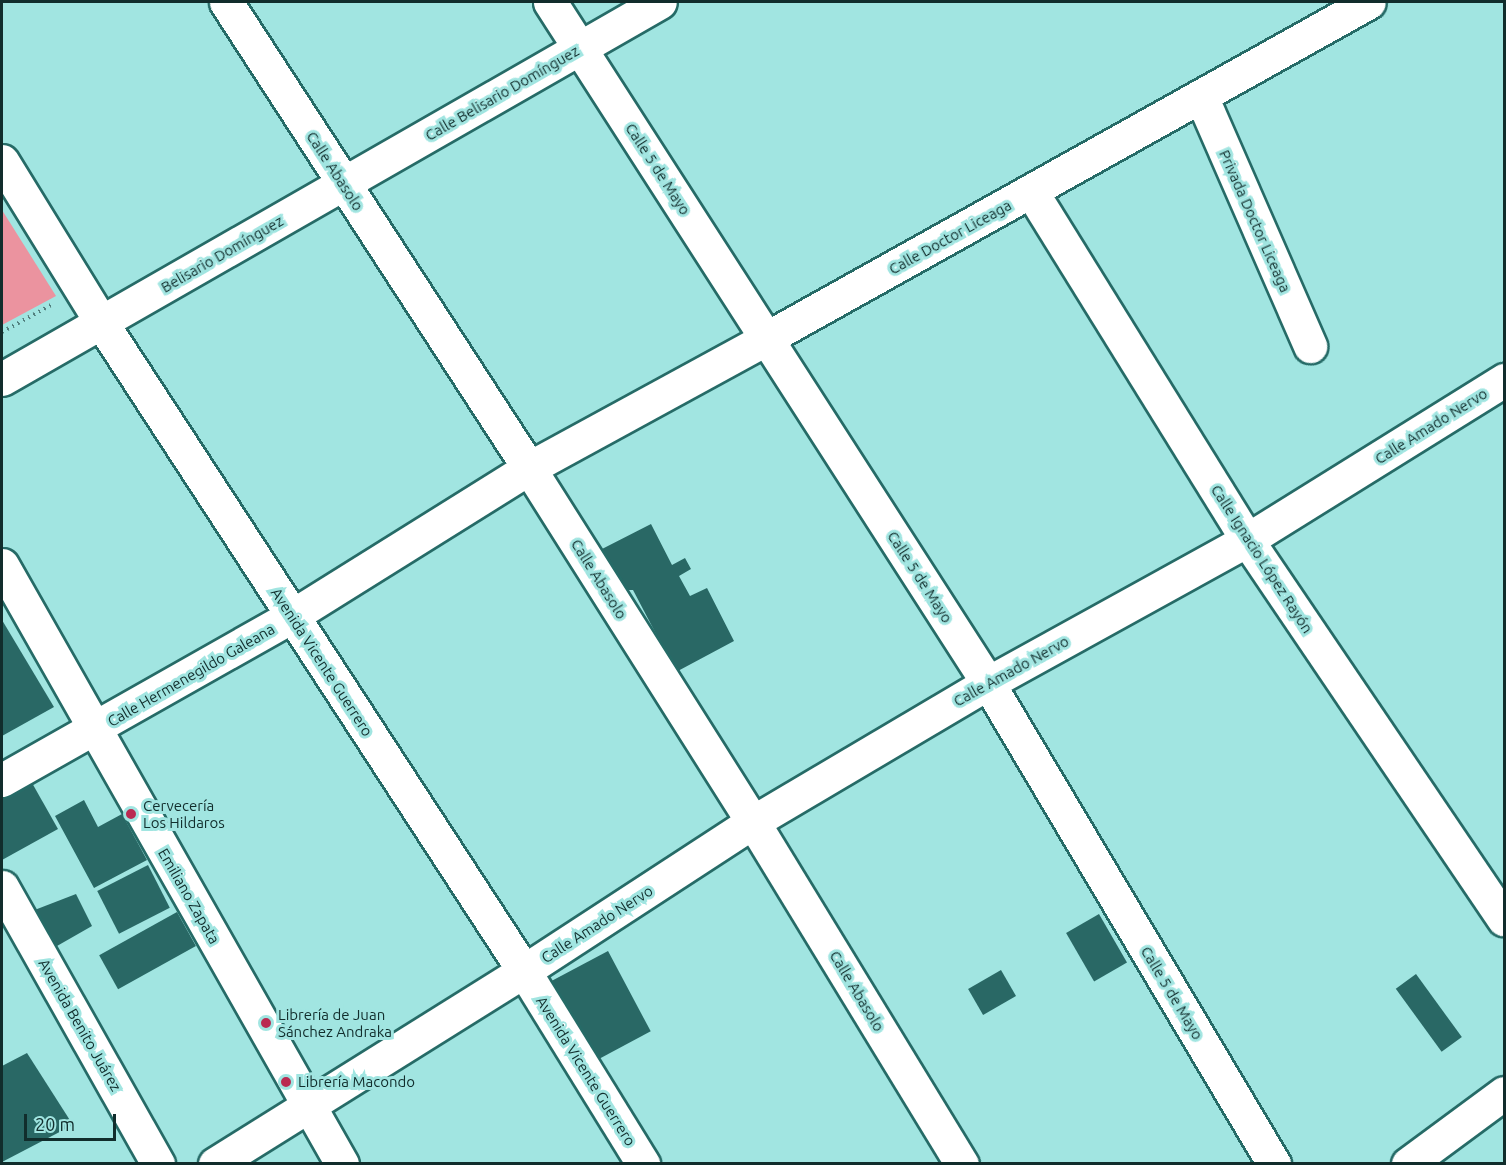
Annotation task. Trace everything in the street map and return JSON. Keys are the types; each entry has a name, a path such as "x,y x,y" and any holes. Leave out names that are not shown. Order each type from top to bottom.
{"street":[{"name":"Calle Abasolo","path":"226,2 529,468 753,822 962,1164"},
{"name":"Calle 5 de Mayo","path":"550,2 988,683 1274,1164"},
{"name":"Calle Belisario Domínguez","path":"344,185 660,2"},
{"name":"Calle Doctor Liceaga","path":"529,468 1369,2"},
{"name":"Privada Doctor Liceaga","path":"1201,96 1310,346"},
{"name":"Avenida Vicente Guerrero","path":"2,161 101,322 524,971 643,1164"},
{"name":"Belisario Domínguez","path":"2,379 344,185"},
{"name":"Calle Ignacio López Rayón","path":"1032,191 1247,540 1504,919"},
{"name":"Calle Amado Nervo","path":"215,1164 524,971 753,822 988,683 1247,540 1504,380"},
{"name":"Calle Hermenegildo Galeana","path":"2,780 95,730 292,616 529,468"},
{"name":"Emiliano Zapata","path":"2,565 342,1164"},
{"name":"Avenida Benito Juárez","path":"2,887 158,1164"},
{"path":"1408,1164 1504,1093"}],"shaded area":[{"path":"2,210 56,296 2,325"}],"building":[{"path":"651,524 672,565 685,558 691,569 679,576 690,596 707,588 734,641 676,672 633,590 624,590 602,549"},
{"path":"2,620 54,707 2,736"},
{"path":"27,774 58,829 2,860 2,787"},
{"path":"84,800 98,827 122,814 147,860 94,888 55,816"},
{"path":"148,865 170,908 119,934 97,891"},
{"path":"76,894 92,926 50,950 32,911"},
{"path":"177,912 196,946 118,989 99,955"},
{"path":"1099,914 1127,962 1094,981 1066,933"},
{"path":"608,951 651,1031 594,1061 551,981"},
{"path":"1001,970 1016,996 983,1015 968,989"},
{"path":"1416,974 1462,1037 1442,1052 1396,989"},
{"path":"27,1053 73,1125 2,1162 2,1066"}],"place":[{"name":"Cervecería Los Hildaros","path":"131,814"},
{"name":"Librería de Juan Sánchez Andraka","path":"266,1023"},
{"name":"Librería Macondo","path":"286,1082"}]}
